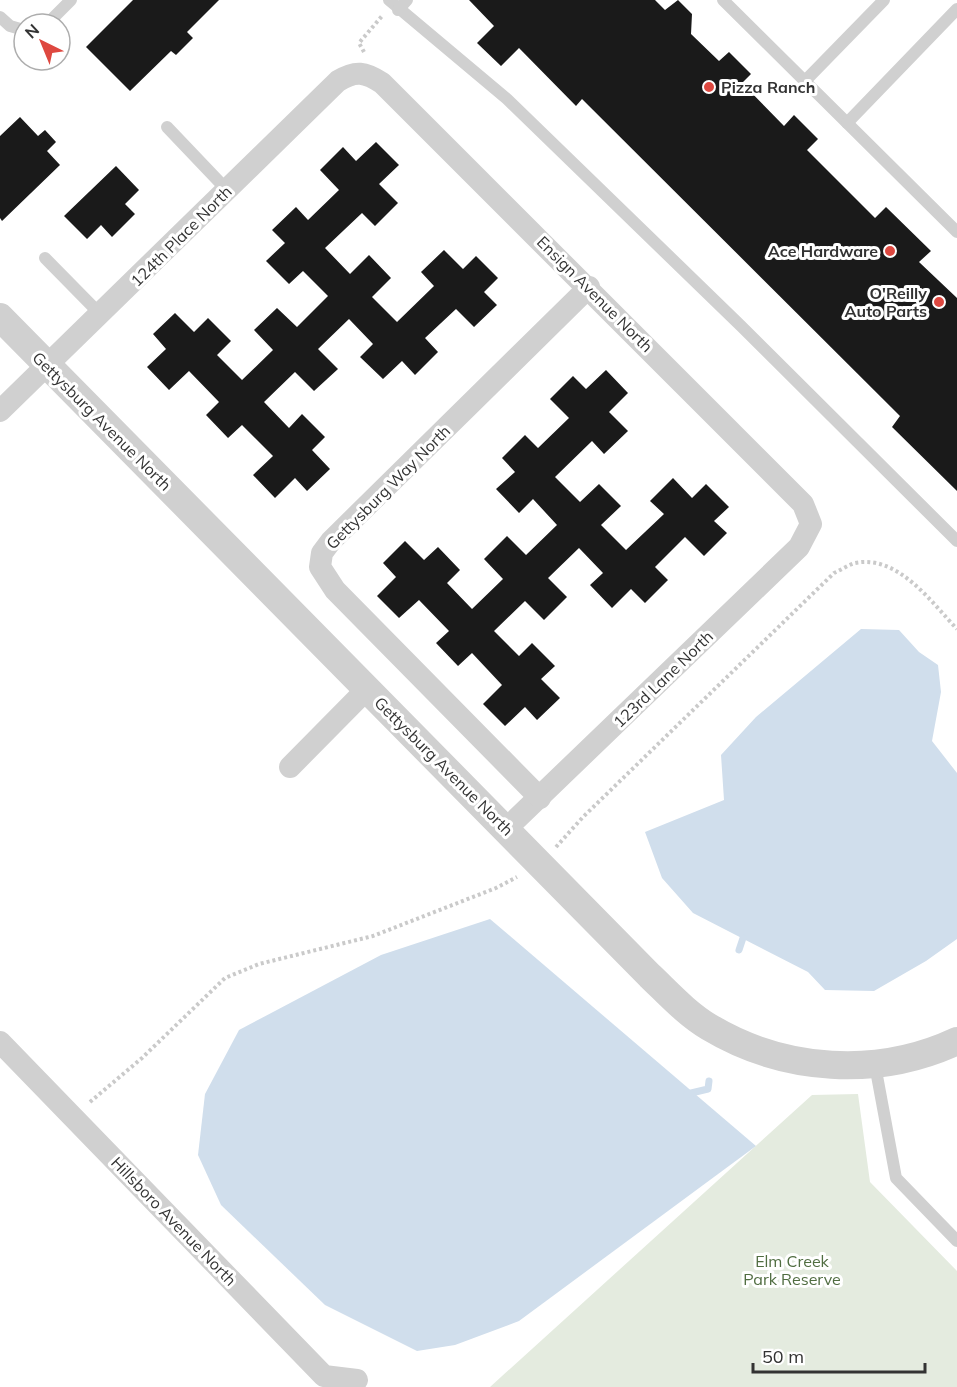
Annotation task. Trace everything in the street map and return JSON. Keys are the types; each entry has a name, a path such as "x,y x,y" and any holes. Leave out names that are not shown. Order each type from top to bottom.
{"street":[{"name":"124th Place North","path":"0,411 101,315 338,81 354,72 368,74"},
{"name":"Ensign Avenue North","path":"368,74 382,82 803,504 811,524"},
{"name":"Gettysburg Way North","path":"540,798 335,591 320,567 322,553 331,541 589,287"},
{"name":"Gettysburg Avenue North","path":"0,317 650,976 681,1006 708,1027 759,1051 801,1062 845,1066 875,1065 901,1060 957,1041"},
{"name":"123rd Lane North","path":"506,829 799,547 811,524"},
{"path":"290,768 367,689"},
{"name":"Hillsboro Avenue North","path":"0,1042 324,1376 357,1380"}],"lane":[{"path":"59,12 71,0"},
{"path":"393,4 407,0"},
{"path":"723,0 957,232"},
{"path":"805,81 884,0"},
{"path":"393,4 515,107 741,326 957,541"},
{"path":"847,123 957,9"},
{"path":"0,17 12,27"},
{"path":"166,127 227,190"},
{"path":"45,258 101,315"},
{"path":"875,1065 896,1178 957,1241"}],"path":[{"path":"368,74 367,56 359,43 393,4"}],"green space":[{"name":"Elm Creek Park Reserve","path":"858,1094 870,1182 957,1271 957,1387 490,1387 812,1095"}],"water":[{"path":"861,629 899,630 919,652 938,665 941,692 932,741 957,773 957,939 926,961 874,991 825,990 808,972 693,913 662,878 645,832 724,800 721,755 756,717"},
{"path":"490,919 756,1146 519,1321 455,1345 417,1351 325,1305 221,1205 198,1155 205,1094 239,1030 381,955"}],"building":[{"path":"133,0 219,0 187,32 193,38 176,55 171,51 130,91 86,47"},
{"path":"469,0 655,0 665,10 678,0 692,14 691,34 719,61 729,52 751,74 742,83 784,126 794,115 818,139 807,150 875,218 886,207 931,251 919,262 957,298 957,491 892,427 900,416 582,99 576,106 519,48 501,66 477,43 494,26"},
{"path":"20,117 38,136 45,130 56,142 47,151 60,165 2,221 0,218 0,136"},
{"path":"376,142 399,165 379,184 398,203 375,226 362,213 325,248 350,274 369,255 391,278 372,297 397,322 434,286 421,272 444,250 463,269 476,256 498,278 484,292 497,305 474,327 456,309 425,338 438,352 415,375 402,361 383,379 360,357 373,344 349,319 318,349 338,369 314,391 295,372 264,402 289,428 302,414 325,437 312,450 330,469 307,491 295,478 275,498 253,475 273,456 242,425 228,438 206,415 219,402 189,371 169,390 147,367 166,349 153,334 175,313 194,332 208,318 231,341 217,355 242,380 273,350 254,330 277,308 297,327 328,296 303,271 289,284 266,261 285,243 272,230 296,207 308,220 339,190 320,170 343,147 356,161"},
{"path":"116,166 139,190 125,204 135,214 112,237 101,225 87,239 64,216"},
{"path":"606,370 628,393 609,412 628,431 604,454 592,441 555,477 580,502 599,484 621,506 601,525 626,550 664,514 650,501 673,478 692,498 706,484 729,507 714,521 727,533 704,556 685,537 655,567 668,580 645,603 631,589 612,608 590,585 603,573 579,548 548,578 567,597 544,620 525,601 494,631 519,656 532,643 555,666 541,679 560,698 537,720 525,707 505,726 483,704 502,685 472,653 458,666 436,643 449,631 419,600 399,618 377,596 396,577 383,563 405,541 424,560 438,547 460,570 447,583 472,609 503,579 484,559 507,536 526,555 557,525 533,499 519,513 496,489 515,472 502,458 525,435 538,448 569,418 550,399 573,376 586,389"}],"waterway":[{"path":"739,950 743,938"},
{"path":"687,1094 708,1089 709,1081"}],"place":[{"name":"Pizza Ranch","path":"709,87"},
{"name":"Ace Hardware","path":"890,251"},
{"name":"O'Reilly Auto Parts","path":"939,302"}]}
